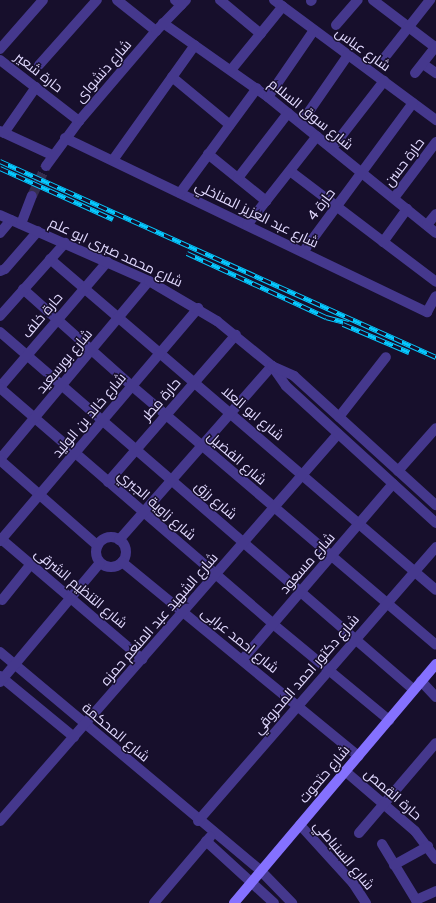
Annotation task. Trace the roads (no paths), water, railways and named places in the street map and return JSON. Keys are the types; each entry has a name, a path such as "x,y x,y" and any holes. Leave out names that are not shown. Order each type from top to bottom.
{"main road":[{"name":"شارع حتحوت","path":"234,903 436,664"}],"street":[{"path":"0,49 43,0"},
{"path":"39,66 97,0"},
{"path":"117,0 156,31"},
{"path":"220,0 261,34"},
{"name":"شارع عباس","path":"274,0 436,120"},
{"path":"336,25 358,0"},
{"path":"373,0 436,46 415,73"},
{"path":"385,56 430,0"},
{"name":"شارع دنشواى","path":"46,166 52,155 65,138 180,2"},
{"path":"231,70 283,6"},
{"name":"شارع سوق السلام","path":"163,23 257,88 436,233"},
{"path":"268,97 314,30"},
{"path":"113,160 195,45"},
{"path":"301,123 348,55"},
{"name":"حارة شعير","path":"0,61 79,121"},
{"path":"423,64 436,73"},
{"path":"172,77 230,125"},
{"path":"332,148 384,81"},
{"path":"36,87 2,132 52,155"},
{"path":"180,193 257,88"},
{"name":"حارة 4","path":"303,252 414,103"},
{"path":"238,178 288,113"},
{"path":"247,225 317,136"},
{"name":"شارع عبد العزيز المناخلي","path":"65,138 303,252 433,307"},
{"name":"حارة حسن","path":"394,198 436,142"},
{"path":"208,154 266,201"},
{"path":"290,171 436,282"},
{"path":"21,224 32,196"},
{"path":"383,242 406,209"},
{"path":"427,225 436,214"},
{"name":"شارع محمد صبرى ابو علم","path":"0,215 149,281 198,308 236,335 272,366 286,386 436,523"},
{"path":"0,233 11,220"},
{"path":"0,271 5,269 38,231"},
{"path":"0,316 65,243"},
{"name":"شارع ابو العلا","path":"50,259 194,383 360,522 436,590"},
{"name":"حارة خلف","path":"0,388 107,262"},
{"name":"شارع بورسعيد","path":"0,460 149,281"},
{"name":"شارع الفضيل","path":"24,289 166,416 436,645"},
{"name":"شارع خالد بن الوليد","path":"0,539 198,308"},
{"name":"شارع رزق","path":"0,332 414,690"},
{"name":"حارة مطر","path":"108,482 236,335"},
{"path":"340,417 386,357"},
{"path":"119,540 232,414 272,366"},
{"name":"شارع محمد صبرى ابو علم","path":"272,366 294,376 436,505"},
{"name":"شارع زاوية الجبري","path":"0,388 273,624 389,720"},
{"name":"شارع الشهيد عبد المنعم حمزه","path":"0,821 217,575 338,434"},
{"path":"398,471 434,434"},
{"path":"371,463 380,453"},
{"path":"0,460 98,546"},
{"name":"شارع مسعود","path":"242,660 393,484"},
{"path":"107,538 119,540 126,553 122,562 109,567 100,563 96,555 98,546 107,538"},
{"name":"شارع التنظيم الشرقى","path":"0,539 71,597 142,659"},
{"name":"شارع دكتور احمد المحروقي","path":"198,821 436,547"},
{"name":"شارع احمد عرابى","path":"122,562 358,756"},
{"path":"74,737 1,679 15,665 100,563"},
{"path":"2,600 31,564"},
{"name":"شارع المحكمة","path":"0,652 198,821 261,871 292,903"},
{"path":"421,681 436,697"},
{"path":"358,833 436,743"},
{"name":"حارة القمص","path":"345,771 428,846 436,859"},
{"name":"شارع السنباطي","path":"300,825 353,883 366,903"},
{"path":"154,903 214,833"},
{"path":"206,842 252,881 274,903"},
{"path":"382,844 416,900 428,900 436,891"},
{"path":"394,866 428,846"}],"tunnel":[{"path":"32,196 46,166"}],"railway":[{"path":"0,161 436,357"},
{"path":"0,168 113,219"},
{"path":"187,253 326,317 348,323"},
{"path":"343,324 409,352"}]}
